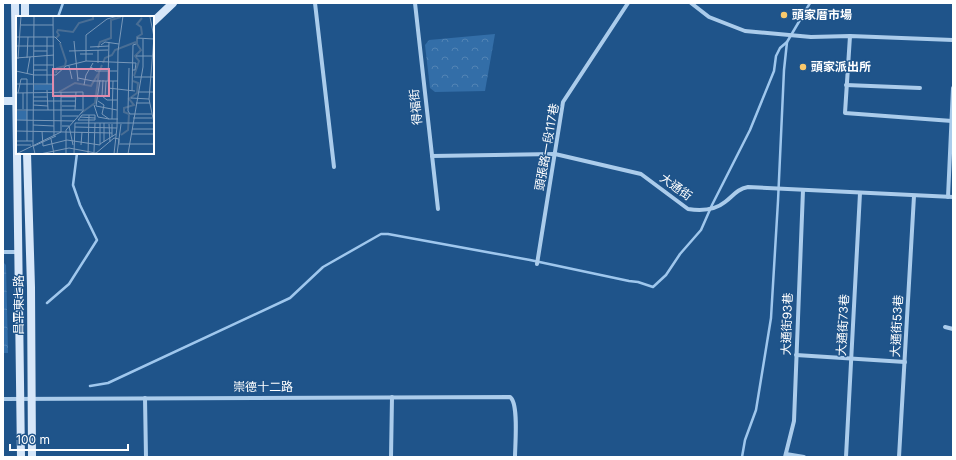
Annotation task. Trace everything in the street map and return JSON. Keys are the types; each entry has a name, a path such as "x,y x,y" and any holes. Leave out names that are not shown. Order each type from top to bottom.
{"street":[{"name":"昌平東七路","path":"15,3 16,101"},
{"path":"25,3 25,16"},
{"path":"154,21 173,3"},
{"path":"315,3 334,167"},
{"name":"得福街","path":"415,3 438,209"},
{"name":"頭張路一段117巷","path":"537,264 563,102 628,3"},
{"path":"692,3 709,17 745,31 811,37 850,36 953,40"},
{"path":"850,36 845,113 952,121"},
{"path":"846,86 920,88"},
{"path":"951,197 953,88"},
{"path":"3,102 16,101"},
{"name":"昌平東七路","path":"17,154 21,457"},
{"name":"昌平東七路","path":"27,154 31,287 32,457"},
{"name":"大通街","path":"432,156 555,154 641,174 688,209 710,210 725,203 741,188 759,187 951,197"},
{"name":"大通街93巷","path":"786,456 794,421 803,190"},
{"name":"大通街73巷","path":"846,457 860,193"},
{"name":"大通街53巷","path":"899,457 914,196"},
{"path":"3,252 18,252"},
{"path":"945,327 953,329"},
{"path":"796,355 905,362"},
{"path":"391,457 392,397"},
{"name":"崇德十二路","path":"3,400 510,397 513,399 515,408 515,457"},
{"path":"146,398 146,457"},
{"path":"786,456 804,457"}],"green space":[{"path":"495,34 485,91 435,92 430,88 425,45 429,40"},
{"path":"3,262 6,265 8,353 3,353"}],"waterway":[{"path":"58,16 63,3"},
{"path":"742,457 745,440 756,410 771,318 784,70 787,42 810,3"},
{"path":"90,386 108,383 290,298 323,267 381,234 388,234 530,260 638,282 653,287 666,275 680,254 701,230 750,130 774,71 776,56 780,48 787,42"},
{"path":"47,303 69,284 97,240 80,205 73,185 77,154"}],"place":[{"name":"頭家厝市場","path":"784,15"},
{"name":"頭家派出所","path":"803,67"}]}
